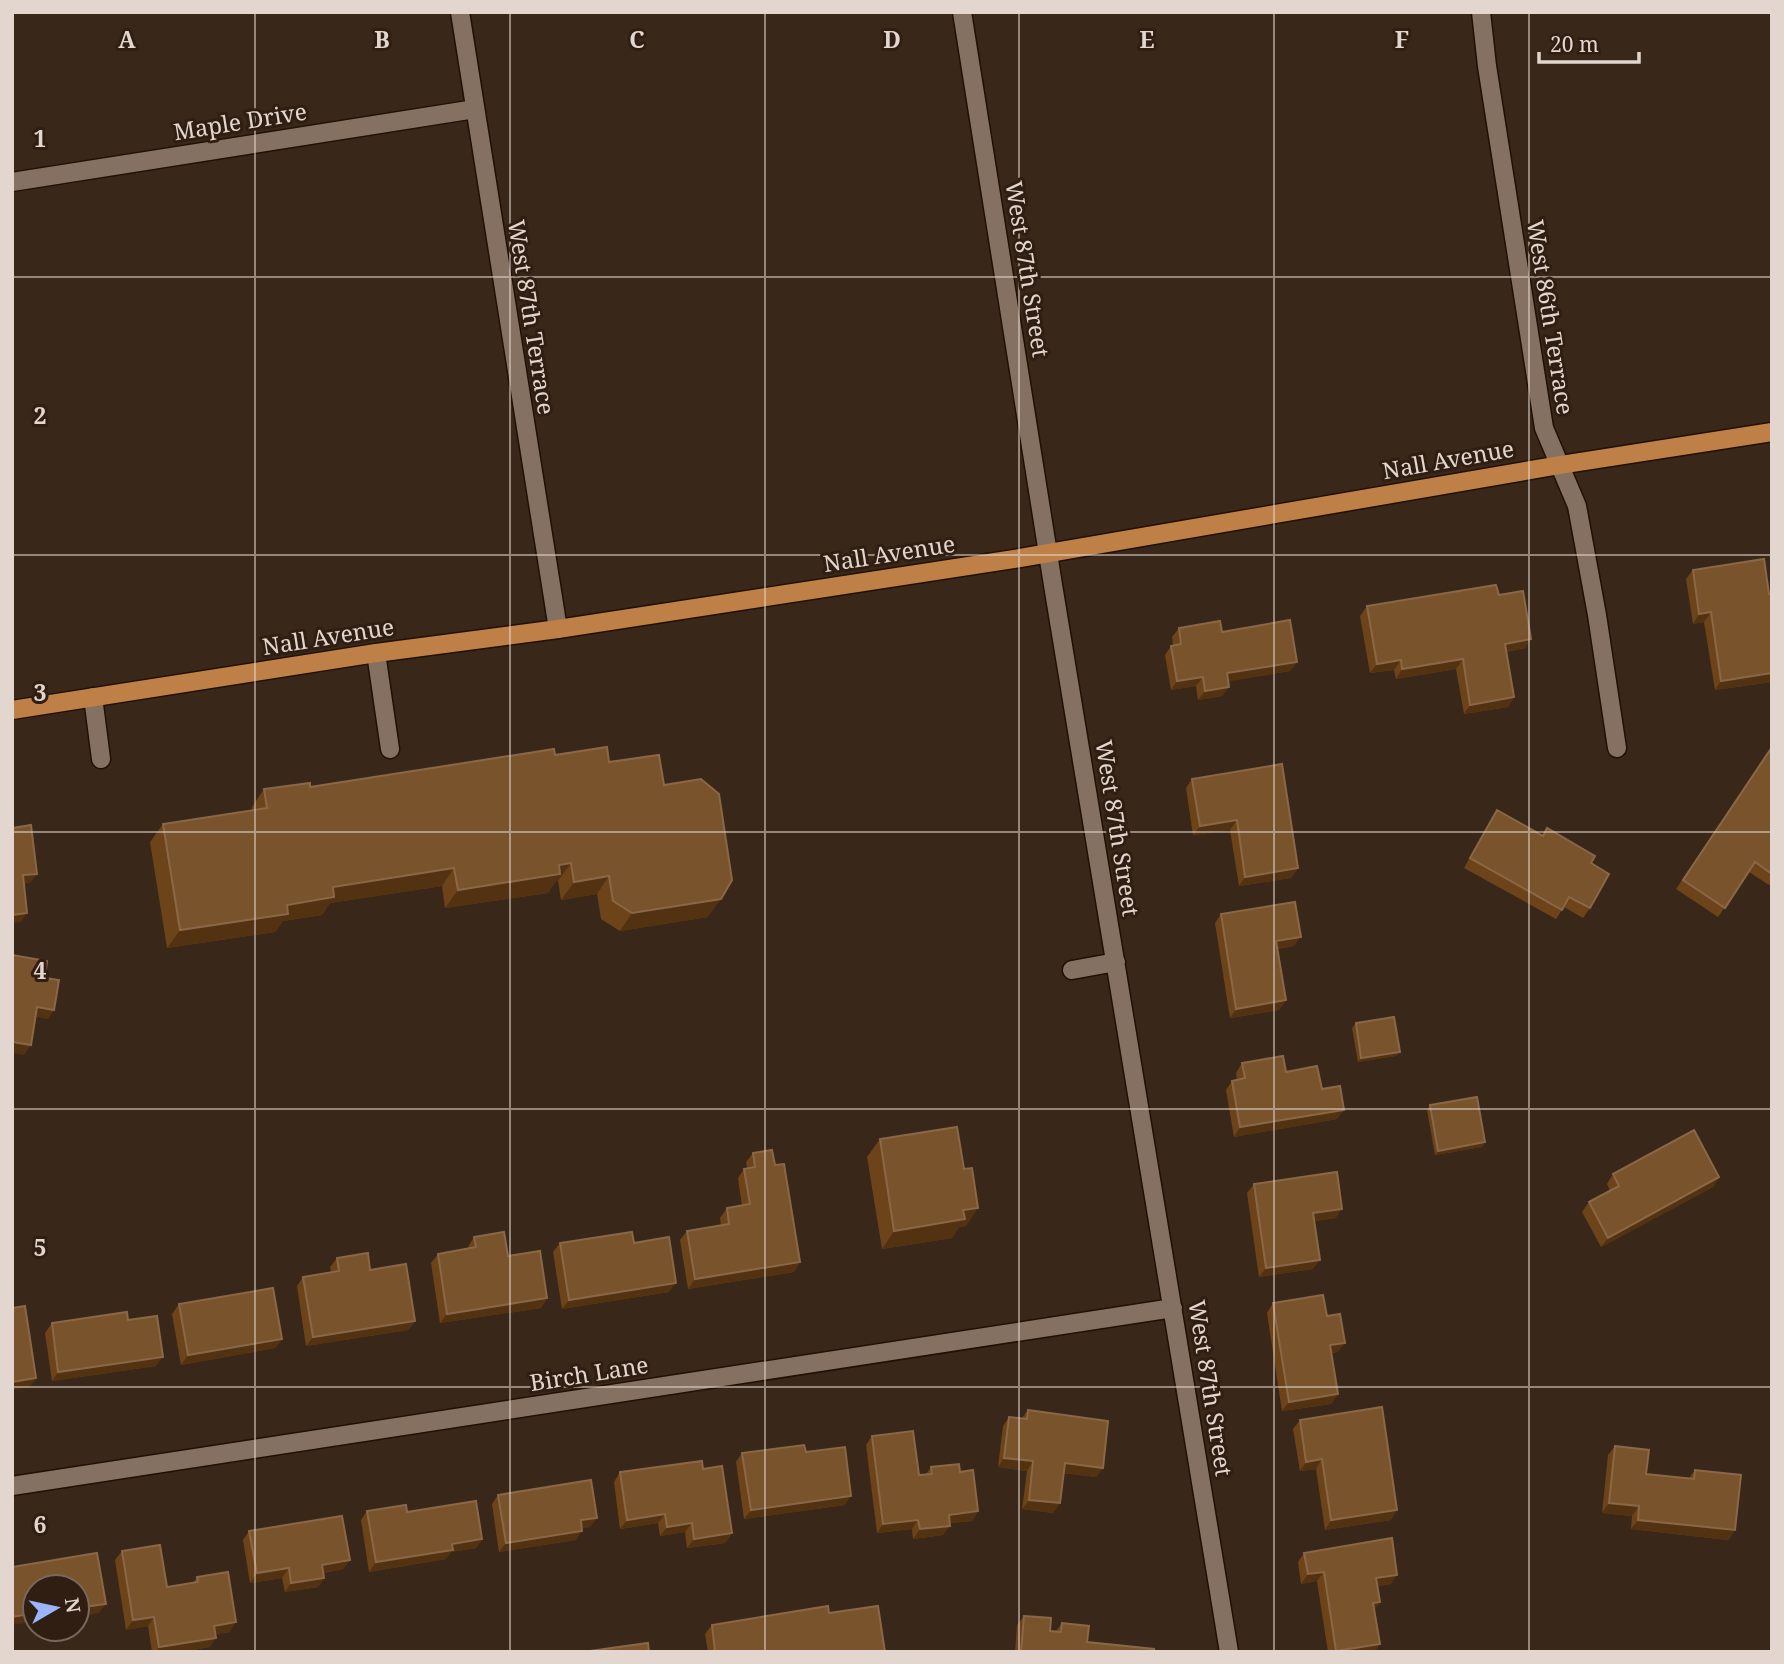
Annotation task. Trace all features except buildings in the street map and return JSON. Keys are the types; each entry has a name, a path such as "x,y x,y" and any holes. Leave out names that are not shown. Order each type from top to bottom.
{"main road":[{"name":"Nall Avenue","path":"12,710 1048,553 1560,465 1772,432"}],"street":[{"name":"West 87th Terrace","path":"460,12 558,629"},
{"name":"West 87th Street","path":"962,12 1229,1652"},
{"name":"West 86th Terrace","path":"1481,12 1487,66 1544,428 1577,506 1617,748"},
{"name":"Maple Drive","path":"12,182 475,109"},
{"path":"376,653 390,749"},
{"path":"93,698 102,759"},
{"path":"1072,970 1116,962"},
{"name":"Birch Lane","path":"12,1486 1173,1308"}]}
